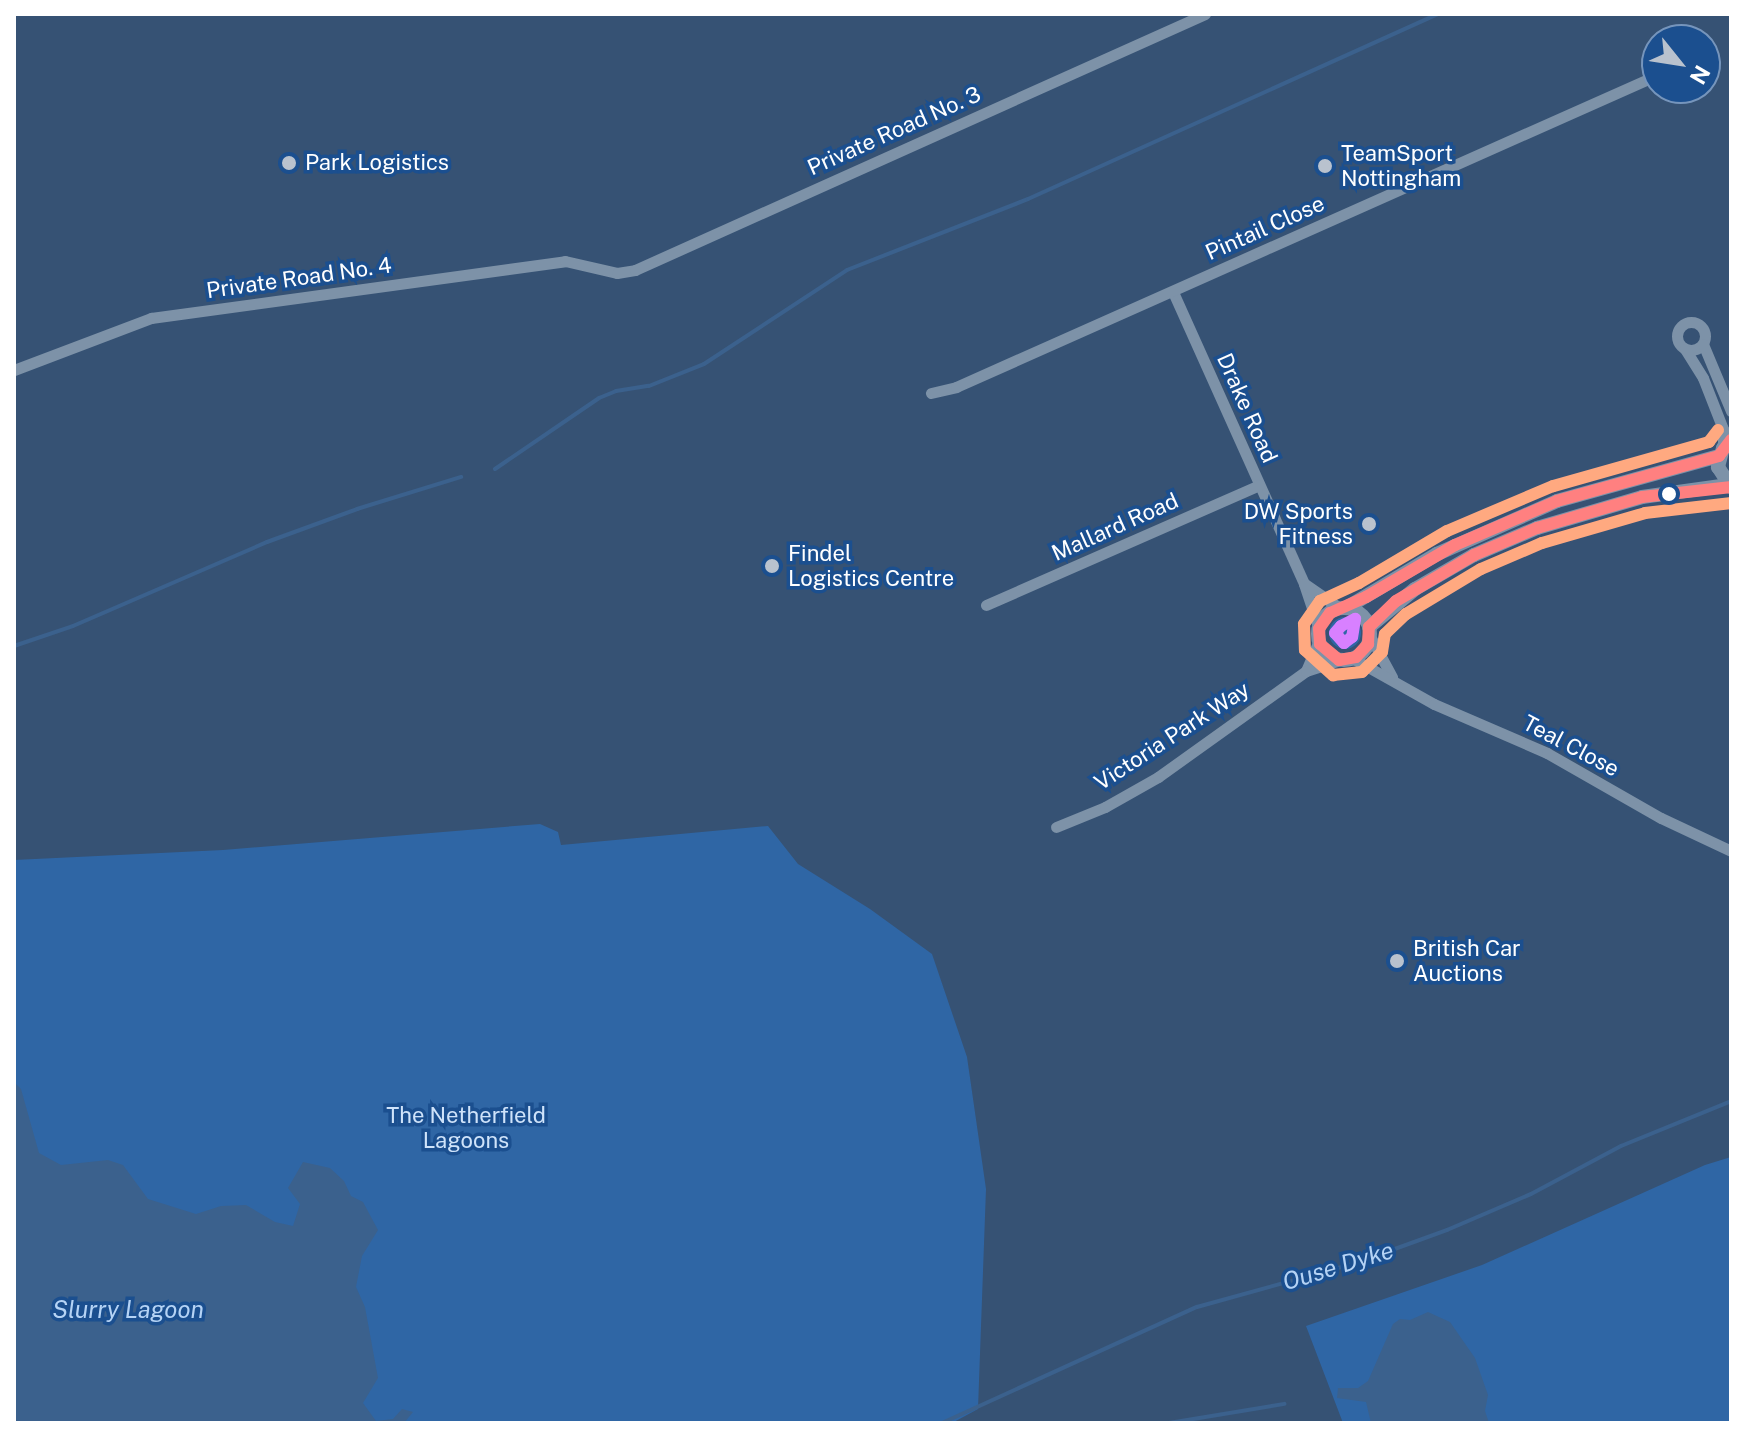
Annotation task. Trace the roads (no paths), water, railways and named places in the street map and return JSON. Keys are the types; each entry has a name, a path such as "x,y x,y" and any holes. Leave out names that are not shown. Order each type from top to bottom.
{"street":[{"name":"Private Road No. 3","path":"598,266 617,273 635,270 1205,14"},
{"name":"Pintail Close","path":"931,393 956,387 1641,82"},
{"name":"Private Road No. 4","path":"14,370 151,318 565,261 598,266"},
{"name":"Drake Road","path":"1173,292 1304,584 1319,634"},
{"path":"1729,486 1721,477 1723,429 1703,378 1677,337 1685,323 1695,322 1702,327 1703,344 1731,411"},
{"path":"1685,349 1695,350 1703,344"},
{"path":"1306,671 1326,616 1437,554 1557,501 1724,448"},
{"name":"Mallard Road","path":"986,605 1259,485"},
{"path":"1306,671 1363,652 1370,631 1415,589 1474,555 1537,528 1642,497 1729,486"},
{"path":"1304,584 1365,618 1392,678"},
{"path":"1319,634 1323,649 1346,659"},
{"name":"Teal Close","path":"1346,659 1392,678 1434,704 1547,753 1661,818 1731,851"},
{"name":"Victoria Park Way","path":"1056,827 1105,807 1158,777 1306,671"}],"water":[{"name":"Slurry Lagoon","path":"14,1082 21,1089 39,1153 61,1165 108,1160 123,1165 148,1199 196,1214 221,1206 246,1205 275,1222 293,1226 300,1204 288,1188 303,1162 330,1168 344,1181 351,1196 363,1202 378,1230 362,1256 356,1287 365,1307 378,1378 363,1403 376,1421 393,1419 402,1409 413,1412 404,1423 14,1423"},
{"path":"1428,1312 1450,1322 1475,1358 1488,1395 1485,1411 1489,1423 1371,1423 1366,1402 1337,1398 1338,1388 1358,1388 1368,1381 1393,1324 1400,1319 1410,1320"}],"waterway":[{"path":"495,469 599,398 616,391 649,386 704,364 847,270 1028,199 1438,14"},
{"path":"14,646 73,626 267,542 357,509 461,477"},
{"name":"Ouse Dyke","path":"942,1423 1197,1307 1359,1262 1447,1230 1531,1194 1621,1146 1731,1101"},
{"path":"1169,1423 1284,1404"}],"place":[{"name":"Park Logistics","path":"289,163"},
{"name":"TeamSport Nottingham","path":"1325,166"},
{"name":"DW Sports Fitness","path":"1369,524"},
{"name":"Findel Logistics Centre","path":"772,566"},
{"name":"British Car Auctions","path":"1397,961"}],"park label":[{"name":"The Netherfield Lagoons","path":"466,1128"}]}
